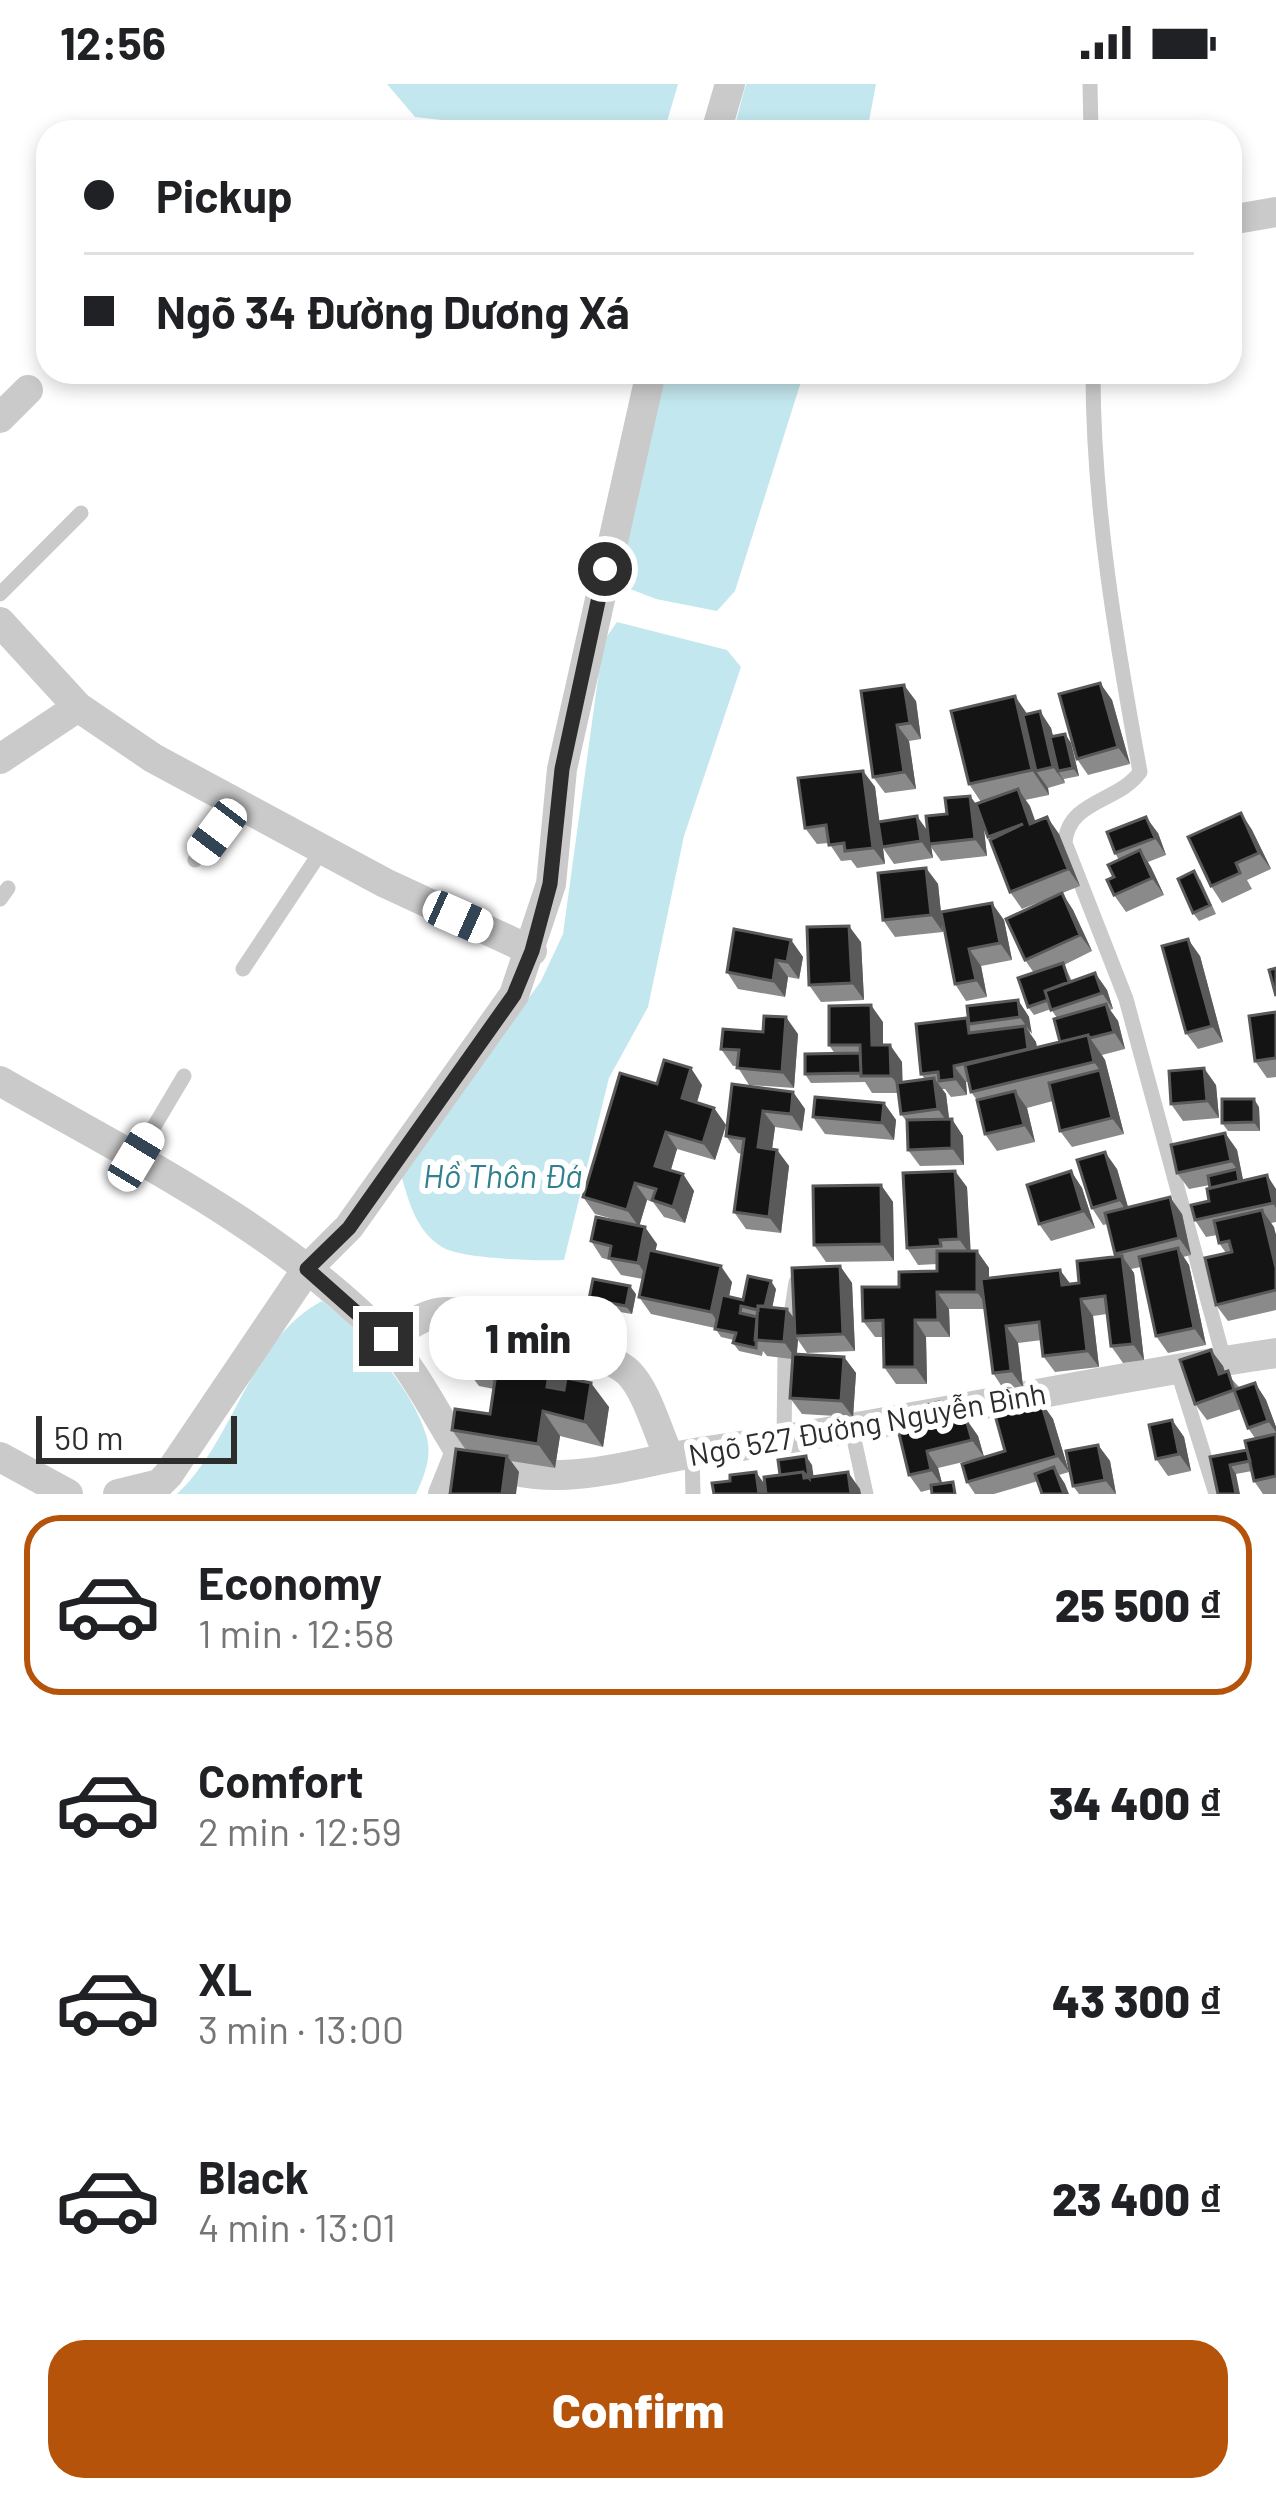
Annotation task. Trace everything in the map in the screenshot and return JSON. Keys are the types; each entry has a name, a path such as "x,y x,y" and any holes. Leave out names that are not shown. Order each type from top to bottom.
{"street":[{"path":"720,120 730,84"},
{"path":"1242,218 1276,212"},
{"path":"118,1494 159,1484 168,1475 307,1269 349,1228 514,995 550,884 562,769 648,384"},
{"path":"0,418 28,390"},
{"path":"0,622 78,707 153,758 322,850 532,951"},
{"path":"0,759 78,707"},
{"path":"0,1081 173,1178 307,1269 386,1339 460,1452 443,1494"},
{"path":"386,1339 427,1316 457,1312 572,1345 621,1366 633,1377 680,1455"},
{"name":"Ngõ 527 Đường Nguyễn Bình","path":"460,1452 536,1475 581,1476 1276,1353"},
{"path":"0,1456 68,1494"}],"lane":[{"path":"1090,84 1091,120"},
{"path":"1093,384 1093,442 1106,566 1140,772 1126,788 1072,819 1065,843 1126,999 1224,1360"},
{"path":"0,594 81,513"},
{"path":"196,860 238,805"},
{"path":"243,969 322,850"},
{"path":"136,1157 184,1076"},
{"path":"784,1440 785,1355 796,1277"},
{"path":"1178,1369 1216,1494"},
{"path":"852,1430 866,1494"},
{"path":"680,1455 693,1494"}],"water":[{"path":"387,84 678,84 668,120 415,117"},
{"path":"746,84 876,84 869,120 736,120"},
{"path":"661,384 800,384 735,591 717,611 656,599 612,582"},
{"name":"Hồ Thôn Đá","path":"617,622 727,650 741,667 684,836 648,1007 609,1078 564,1260 452,1251 433,1240 420,1224 401,1175 541,981 563,934 603,642"},
{"path":"322,1301 384,1362 421,1420 429,1453 416,1494 177,1494 214,1447 277,1340"}],"building":[{"path":"1100,683 1118,747 1077,759 1059,694"},
{"path":"904,685 910,723 897,725 904,772 873,777 861,691"},
{"path":"1015,696 1032,770 969,784 951,711"},
{"path":"1040,711 1053,767 1036,771 1023,715"},
{"path":"1065,734 1073,768 1058,771 1050,737"},
{"path":"863,771 873,848 845,851 844,843 829,845 826,825 805,828 798,778"},
{"path":"1018,789 1030,824 1047,817 1068,869 1010,892 990,840 1023,824 988,837 976,804"},
{"path":"970,796 975,839 929,844 926,816 947,814 945,798"},
{"path":"1241,813 1259,853 1236,863 1240,873 1211,886 1188,837"},
{"path":"917,816 921,841 882,847 878,822"},
{"path":"1146,817 1155,838 1115,853 1107,832"},
{"path":"1140,850 1152,878 1114,895 1107,880 1114,877 1108,865"},
{"path":"926,868 931,915 883,920 878,873"},
{"path":"1194,871 1210,905 1193,913 1178,879"},
{"path":"1062,893 1080,935 1025,960 1006,919"},
{"path":"992,903 1000,943 969,949 976,980 955,984 941,912"},
{"path":"849,926 852,983 809,985 807,927"},
{"path":"734,929 791,940 787,962 776,960 773,981 727,972"},
{"path":"1188,939 1212,1026 1186,1033 1162,946"},
{"path":"1063,963 1069,982 1045,991 1048,1000 1028,1007 1018,978"},
{"path":"1276,968 1276,996 1269,970"},
{"path":"1095,973 1102,993 1051,1010 1045,991"},
{"path":"1018,1000 1020,1017 969,1024 967,1006"},
{"path":"1106,1004 1114,1032 1060,1042 1054,1019"},
{"path":"871,1005 872,1045 890,1045 891,1076 861,1076 860,1045 829,1045 829,1006"},
{"path":"1276,1012 1276,1058 1255,1061 1249,1016"},
{"path":"764,1016 786,1017 782,1072 737,1068 739,1050 721,1049 723,1029 763,1032"},
{"path":"967,1018 969,1033 1025,1026 1028,1049 954,1066 955,1079 939,1081 938,1072 921,1074 916,1024"},
{"path":"1088,1035 1094,1062 971,1092 965,1065"},
{"path":"860,1053 861,1073 805,1074 805,1054"},
{"path":"664,1060 691,1068 682,1098 714,1108 703,1143 666,1132 655,1166 683,1174 673,1207 652,1200 656,1189 635,1183 627,1210 583,1197 620,1073 657,1084"},
{"path":"1204,1068 1207,1101 1171,1104 1169,1071"},
{"path":"1100,1070 1112,1118 1060,1131 1049,1083"},
{"path":"934,1078 938,1109 901,1114 897,1083"},
{"path":"732,1084 793,1092 791,1114 763,1111 758,1147 777,1150 769,1217 734,1212 744,1139 726,1136"},
{"path":"1015,1091 1024,1125 985,1134 977,1100"},
{"path":"815,1097 884,1103 882,1123 813,1117"},
{"path":"1222,1099 1254,1099 1254,1122 1222,1123"},
{"path":"952,1119 952,1148 908,1150 907,1120"},
{"path":"1225,1133 1231,1161 1177,1173 1171,1145"},
{"path":"1105,1152 1119,1200 1092,1208 1077,1160"},
{"path":"1237,1169 1239,1181 1210,1188 1208,1176"},
{"path":"955,1171 959,1239 940,1240 941,1246 907,1248 903,1173"},
{"path":"1071,1171 1083,1211 1039,1224 1027,1185"},
{"path":"1267,1175 1273,1203 1195,1220 1191,1205 1209,1201 1207,1189"},
{"path":"881,1185 882,1244 814,1245 813,1186"},
{"path":"1170,1197 1179,1238 1115,1254 1105,1213"},
{"path":"1262,1210 1276,1268 1276,1290 1216,1305 1205,1258 1232,1252 1229,1241 1219,1243 1214,1221"},
{"path":"596,1217 645,1227 638,1263 609,1258 611,1246 591,1241"},
{"path":"1178,1248 1194,1328 1156,1336 1139,1257"},
{"path":"649,1250 721,1266 711,1312 639,1297"},
{"path":"937,1251 977,1251 977,1292 937,1292 938,1320 915,1320 915,1367 884,1367 883,1320 863,1321 862,1287 899,1287 899,1272 937,1271"},
{"path":"1122,1256 1133,1344 1111,1346 1105,1296 1081,1299 1087,1351 1043,1356 1039,1322 1006,1326 1011,1371 993,1373 981,1279 1060,1270 1062,1285 1079,1283 1077,1261"},
{"path":"840,1266 843,1334 795,1336 792,1268"},
{"path":"748,1276 771,1281 765,1306 758,1310 741,1306 740,1313 757,1317 756,1348 733,1343 736,1333 715,1329 722,1295 743,1300"},
{"path":"593,1279 630,1286 626,1306 589,1299"},
{"path":"758,1306 787,1309 784,1342 755,1340"},
{"path":"465,1338 552,1353 547,1387 564,1390 566,1378 591,1383 585,1422 543,1411 538,1444 452,1430 455,1409 490,1414 497,1367 461,1362"},
{"path":"1211,1350 1219,1374 1228,1371 1234,1390 1195,1404 1180,1360"},
{"path":"793,1354 844,1357 841,1401 790,1398"},
{"path":"1255,1383 1268,1421 1248,1428 1234,1390"},
{"path":"939,1402 944,1424 966,1419 972,1440 927,1451 931,1470 909,1475 894,1413"},
{"path":"1041,1402 1057,1456 967,1482 962,1464 1005,1451 995,1415"},
{"path":"1172,1420 1179,1454 1156,1459 1149,1425"},
{"path":"1276,1434 1276,1476 1254,1481 1245,1441"},
{"path":"1098,1445 1105,1480 1073,1486 1066,1451"},
{"path":"456,1449 507,1456 502,1494 450,1494"},
{"path":"1247,1450 1250,1461 1230,1465 1236,1494 1218,1494 1210,1457"},
{"path":"806,1456 809,1478 803,1472 780,1475 778,1460"},
{"path":"1054,1467 1064,1494 1042,1494 1035,1474"},
{"path":"756,1472 759,1494 714,1494 712,1483"},
{"path":"803,1472 804,1478 848,1472 851,1494 766,1494 764,1477"},
{"path":"953,1482 955,1494 932,1494 931,1485"}],"route":[{"path":"386,1339 307,1269 349,1228 514,995 550,884 562,769 605,569"}]}
